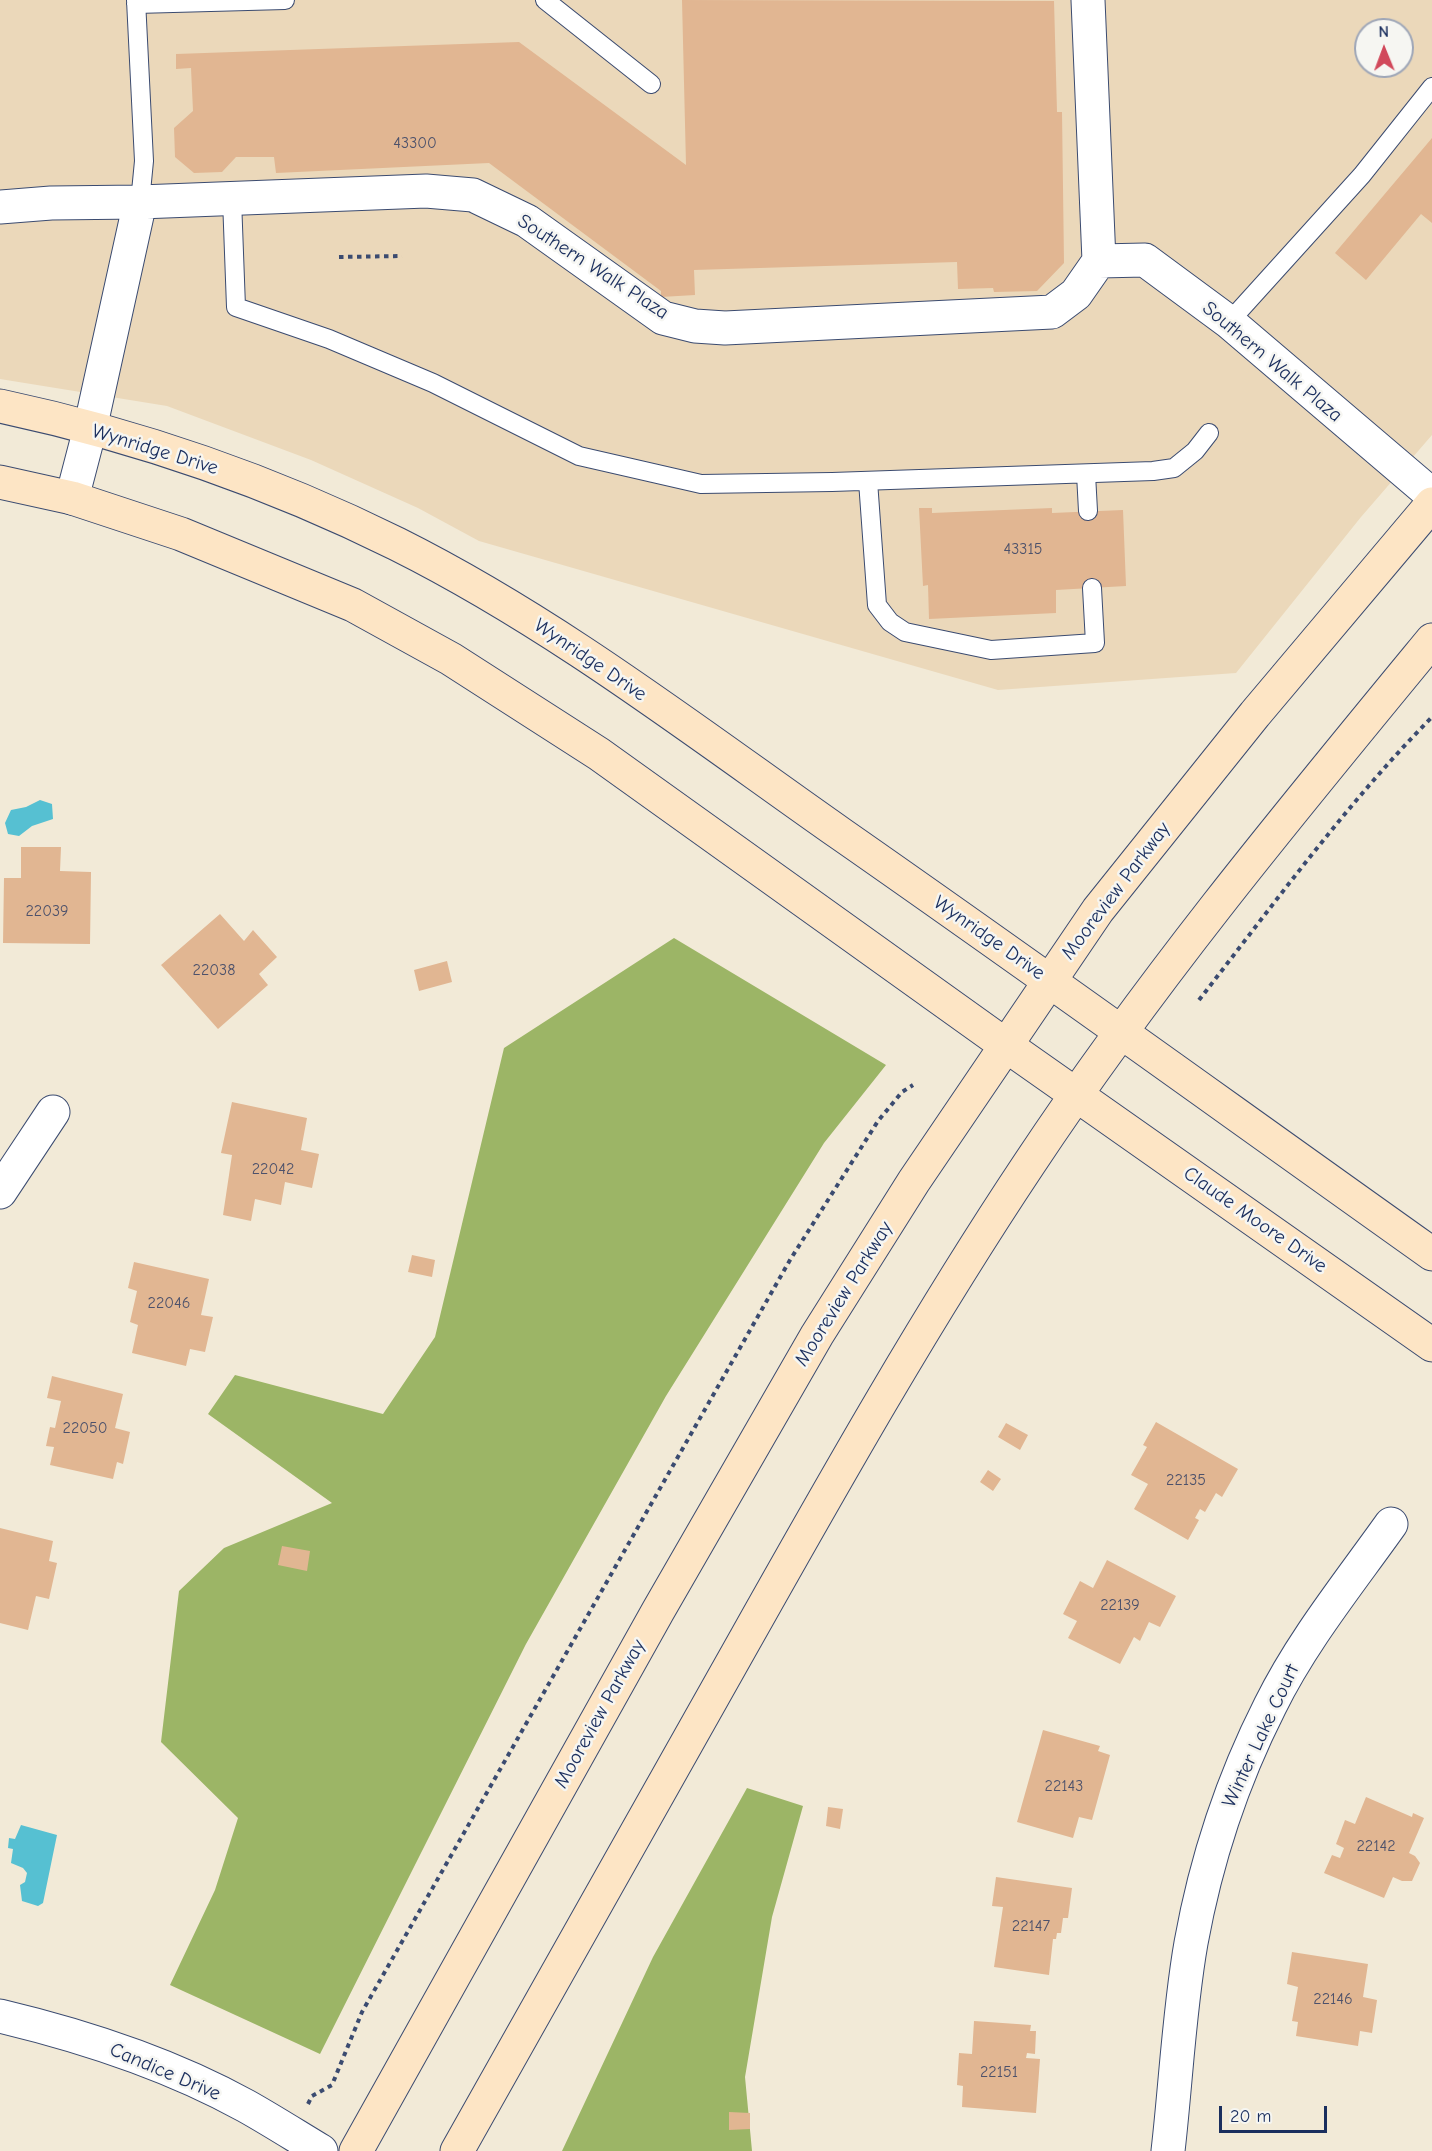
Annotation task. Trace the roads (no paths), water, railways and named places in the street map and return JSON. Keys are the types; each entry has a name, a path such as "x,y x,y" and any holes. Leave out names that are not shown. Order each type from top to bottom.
{"main road":[{"name":"Wynridge Drive","path":"0,406 186,457 292,497 397,544 485,592 637,691 1120,1032"},
{"path":"0,482 72,498 181,534 353,605 451,659 599,754 1077,1095"},
{"name":"Mooreview Parkway","path":"356,2151 658,1611 817,1335 914,1181 1004,1044 1098,910 1255,714 1432,504"},
{"path":"457,2151 927,1323 1028,1165 1120,1032 1285,819 1432,640"},
{"path":"1120,1032 1432,1254"},
{"name":"Claude Moore Drive","path":"1077,1095 1432,1344"}],"street":[{"path":"1088,0 1099,261"},
{"name":"Southern Walk Plaza","path":"0,207 51,203 140,202 426,191 473,195 527,221 663,318 695,327 725,328 1052,312 1076,294 1099,261 1145,260 1229,322 1432,495"},
{"path":"72,498 90,429 140,202"},
{"path":"0,1192 53,1112"},
{"name":"Winter Lake Court","path":"1168,2151 1191,1946 1203,1886 1220,1824 1242,1767 1291,1669 1391,1524"},
{"name":"Candice Drive","path":"0,2016 44,2026 142,2059 244,2105 321,2151"}],"lane":[{"path":"140,202 144,160 136,2 285,0"},
{"path":"545,0 651,84"},
{"path":"1229,322 1362,175 1432,87"},
{"path":"232,199 236,307 329,339 423,379 579,456 701,484 1086,474 1174,468 1195,451 1209,433"},
{"path":"1086,474 1088,511"},
{"path":"868,481 877,605 890,622 905,632 991,650 1095,643 1092,588"}],"water":[{"path":"40,800 52,804 53,819 32,826 19,836 8,834 5,823 11,810 26,807"},
{"path":"21,1825 57,1835 43,1903 38,1906 22,1901 20,1885 25,1882 27,1873 23,1868 11,1863 13,1849 8,1848 9,1838 15,1839"}]}
